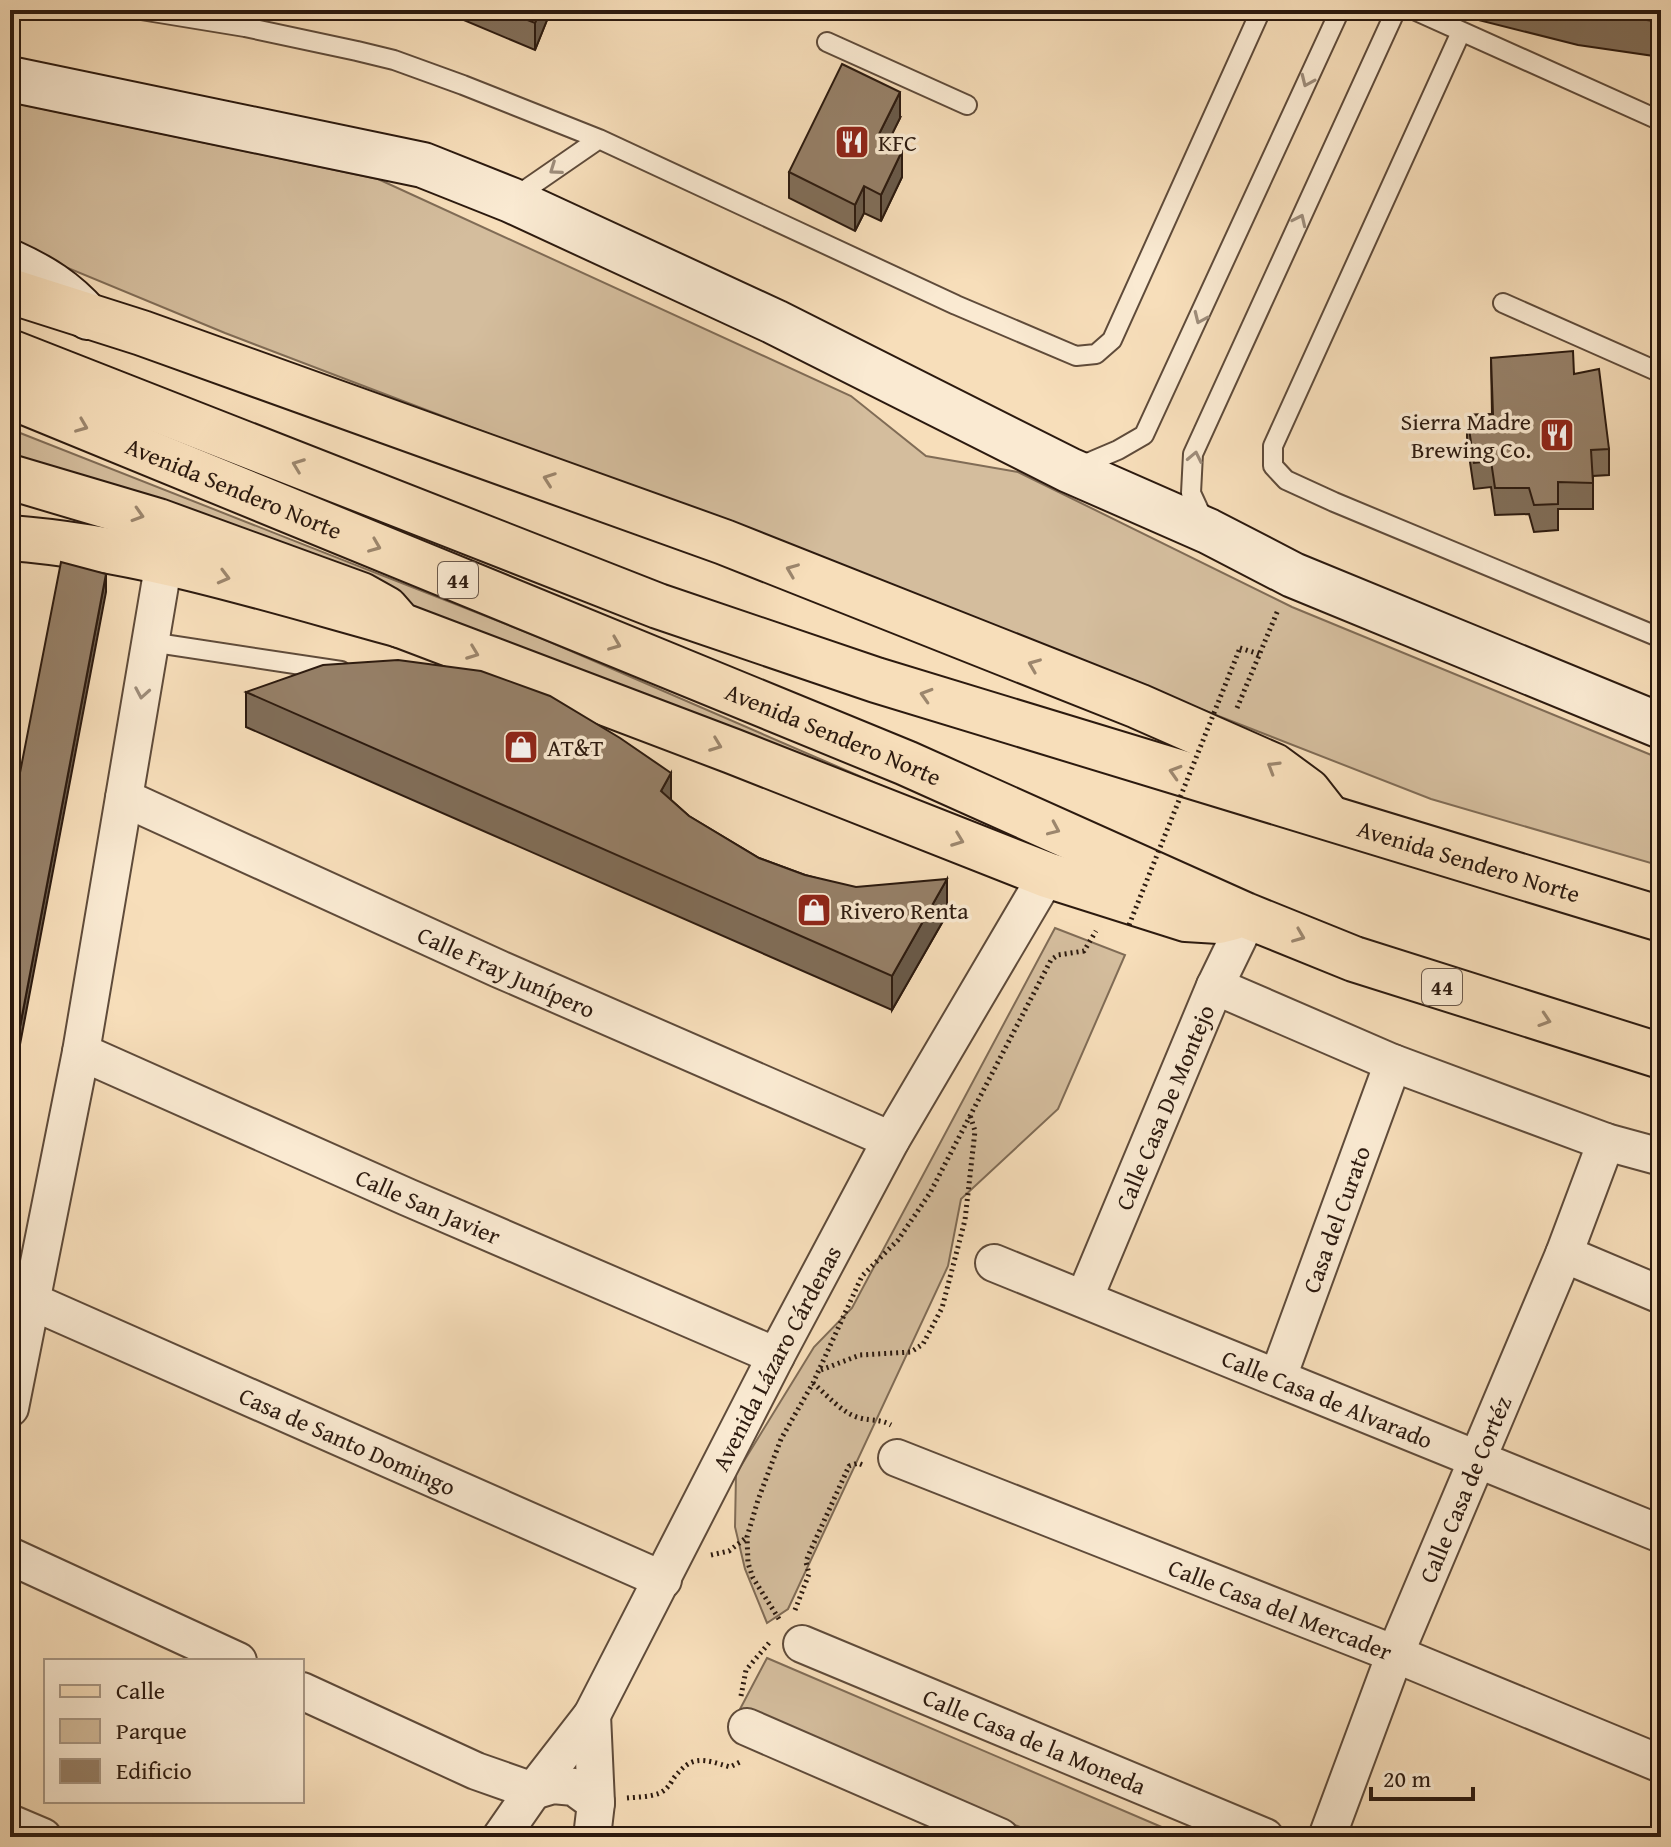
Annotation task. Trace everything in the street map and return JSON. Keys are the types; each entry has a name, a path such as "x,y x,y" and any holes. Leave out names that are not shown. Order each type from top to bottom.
{"main road":[{"path":"10,291 142,333 724,542 1223,742 1274,766 1308,791 1329,820"},
{"name":"Avenida Sendero Norte","path":"10,352 658,606 876,680 1661,919"},
{"name":"Avenida Sendero Norte","path":"10,396 906,763 1247,915 1354,959 1661,1056"},
{"path":"10,477 158,521 275,562 361,595 386,609 400,625"},
{"path":"10,538 103,549 164,561 400,625 582,705 1047,875 1186,919 1219,921 1247,915"}],"street":[{"path":"10,79 423,165 511,200 775,322 1069,470 1208,531 1293,575 1661,726"},
{"path":"10,262 43,277 71,298 88,317"},
{"path":"10,1408 81,1052 164,561"},
{"name":"Calle Fray Junípero","path":"124,798 499,969 891,1140"},
{"name":"Avenida Lázaro Cárdenas","path":"501,1837 592,1715 891,1140 1047,875"},
{"name":"Calle Casa De Montejo","path":"1084,1299 1247,915"},
{"path":"1215,986 1393,1063 1606,1142 1661,1157"},
{"name":"Calle San Javier","path":"81,1052 776,1356"},
{"name":"Casa del Curato","path":"1278,1377 1393,1063"},
{"name":"Calle Casa de Cortéz","path":"1327,1837 1395,1654 1564,1254 1606,1142"},
{"path":"1564,1254 1661,1295"},
{"name":"Calle Casa de Alvarado","path":"994,1263 1661,1534"},
{"name":"Casa de Santo Domingo","path":"31,1301 663,1580"},
{"name":"Calle Casa del Mercader","path":"897,1458 1395,1654 1661,1764"},
{"path":"10,1556 234,1659"},
{"name":"Calle Casa de la Moneda","path":"788,1631 1265,1837"},
{"path":"304,1692 476,1771 533,1791 553,1785 574,1787 594,1820"},
{"path":"592,1715 594,1820"},
{"path":"747,1727 1000,1837"},
{"path":"10,1823 43,1837"}],"lane":[{"path":"141,10 245,27 394,60 599,139 1027,338 1076,356 1096,354 1112,340 1261,10"},
{"path":"1069,470 1118,450 1144,435 1340,10"},
{"path":"1208,531 1191,493 1193,454 1396,10"},
{"path":"1414,10 1661,121"},
{"path":"1461,32 1273,446 1273,466 1286,480 1334,502 1661,638"},
{"path":"827,42 967,105"},
{"path":"511,200 599,139"},
{"path":"1503,303 1661,373"},
{"path":"150,642 360,673"}],"path":[{"path":"1223,742 1293,575"},
{"path":"1129,925 1240,648 1259,654"},
{"path":"788,1631 753,1578 748,1563 747,1537 781,1439 820,1370 862,1276 898,1240 930,1193 1051,960 1058,955 1084,951 1098,927"},
{"path":"820,1370 860,1355 911,1352 923,1344 942,1308 965,1220 975,1131 970,1115"},
{"path":"594,1820 659,1794 681,1768 694,1762 707,1759 730,1767 743,1760 750,1747 741,1694 746,1670 788,1631 809,1574 806,1562 849,1466 858,1463 885,1472 897,1458 896,1435 891,1425 880,1419 851,1414 813,1383"}],"green space":[{"path":"10,102 378,179 851,396 926,456 1018,472 1292,607 1661,759 1661,866 1431,799 225,333 10,244"},
{"path":"10,429 541,638 1016,844 10,463"},
{"path":"1055,928 1125,955 1058,1109 961,1199 948,1266 788,1609 767,1623 745,1569 735,1527 736,1474 814,1347 852,1308"},
{"path":"767,1658 1185,1837 1044,1837 739,1711"}],"building":[{"path":"502,10 540,10 535,23"},
{"path":"1578,10 1661,10 1661,22"},
{"name":"KFC","path":"842,64 900,92 877,138 902,151 881,195 864,186 855,205 789,172"},
{"path":"1573,351 1574,374 1599,369 1609,449 1591,450 1593,483 1558,482 1558,504 1534,505 1529,488 1495,488 1491,461 1474,463 1467,415 1493,414 1491,358"},
{"path":"61,562 106,574 10,1079 10,824"},
{"path":"398,660 481,671 550,696 671,773 661,791 689,816 759,858 805,875 856,887 947,879 892,976 246,692 323,665"}],"place":[{"name":"KFC","path":"852,142"},
{"name":"Sierra Madre Brewing Co.","path":"1557,435"},
{"name":"AT&T","path":"521,747"},
{"name":"Rivero Renta","path":"814,910"}]}
